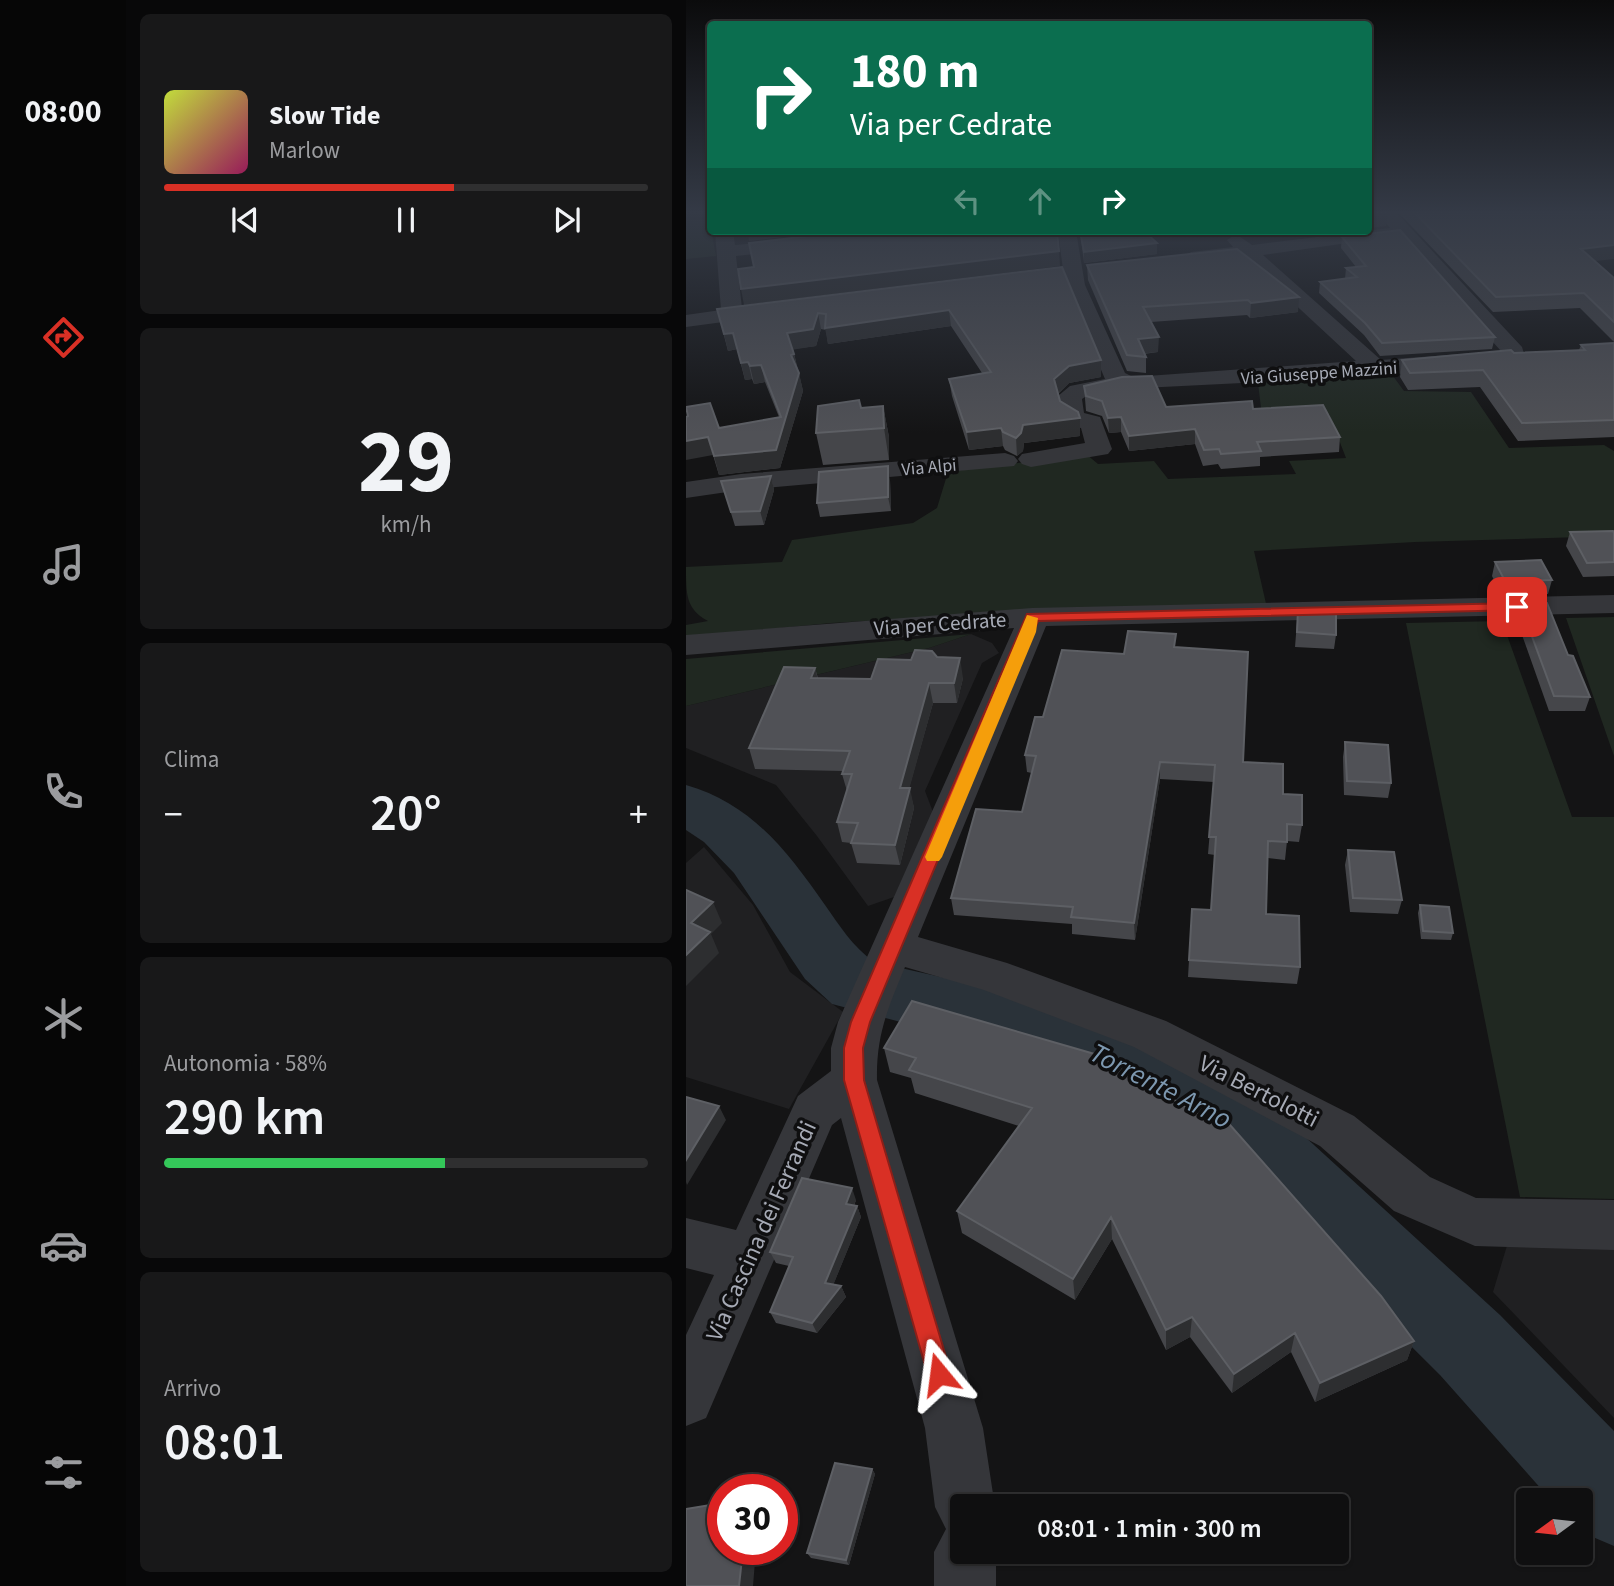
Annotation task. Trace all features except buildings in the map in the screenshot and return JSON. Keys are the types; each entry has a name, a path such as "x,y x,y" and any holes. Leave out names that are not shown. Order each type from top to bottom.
{"street":[{"path":"729,285 732,316"},
{"path":"1075,285 1115,377 1123,382"},
{"path":"1286,285 1378,369"},
{"name":"Via Giuseppe Mazzini","path":"1018,460 1099,449 1091,422 1079,421 1072,415 1070,396 1078,391 1123,382 1135,384 1378,369 1514,357 1514,352 1453,285"},
{"path":"686,321 787,309"},
{"name":"Via Alpi","path":"686,490 741,482 1018,460"},
{"name":"Via per Cedrate","path":"686,645 1032,617 1614,604"},
{"path":"963,1494 954,1427 854,1080 853,1048 860,1022 1029,632 1032,617"},
{"name":"Via Bertolotti","path":"890,956 992,975 1150,1034 1337,1131 1412,1194 1475,1222 1614,1225"},
{"name":"Via Cascina dei Ferrandi","path":"686,1398 815,1111 854,1080"},
{"path":"686,1242 748,1258"},
{"path":"965,1564 965,1586"}],"shaded area":[{"path":"1390,372 1404,391 1471,392 1509,448 1604,445 1614,451 1614,536 1415,542 1254,551 1267,608 1038,611 831,623 686,637 686,625 708,621 691,606 686,586 686,567 782,562 792,540 913,523 937,508 948,472 1086,454 1098,464 1154,461 1168,479 1296,474 1289,461 1346,458 1329,414 1262,416 1258,383"},
{"path":"1614,617 1614,756 1566,618"},
{"path":"1502,621 1572,817 1614,817 1614,1199 1520,1197 1406,623"},
{"path":"971,634 992,643 999,653 982,663 925,791 933,812 894,897 868,906 776,785 686,748 686,706 929,648"},
{"path":"971,634 929,648 686,706 686,659"},
{"path":"704,847 753,905 790,972 843,1012 789,1109 686,1077 686,863"},
{"path":"1509,1239 1614,1246 1614,1418 1493,1292"}],"waterway":[{"name":"Torrente Arno","path":"686,805 725,827 741,841 770,875 828,960 856,985 1057,1033 1230,1116 1470,1345 1614,1499"}],"slow traffic":[{"path":"933,857 1029,632 1032,618"}],"route":[{"path":"939,1374 854,1080 853,1048 860,1022 1029,632 1032,617 1517,607"}]}
